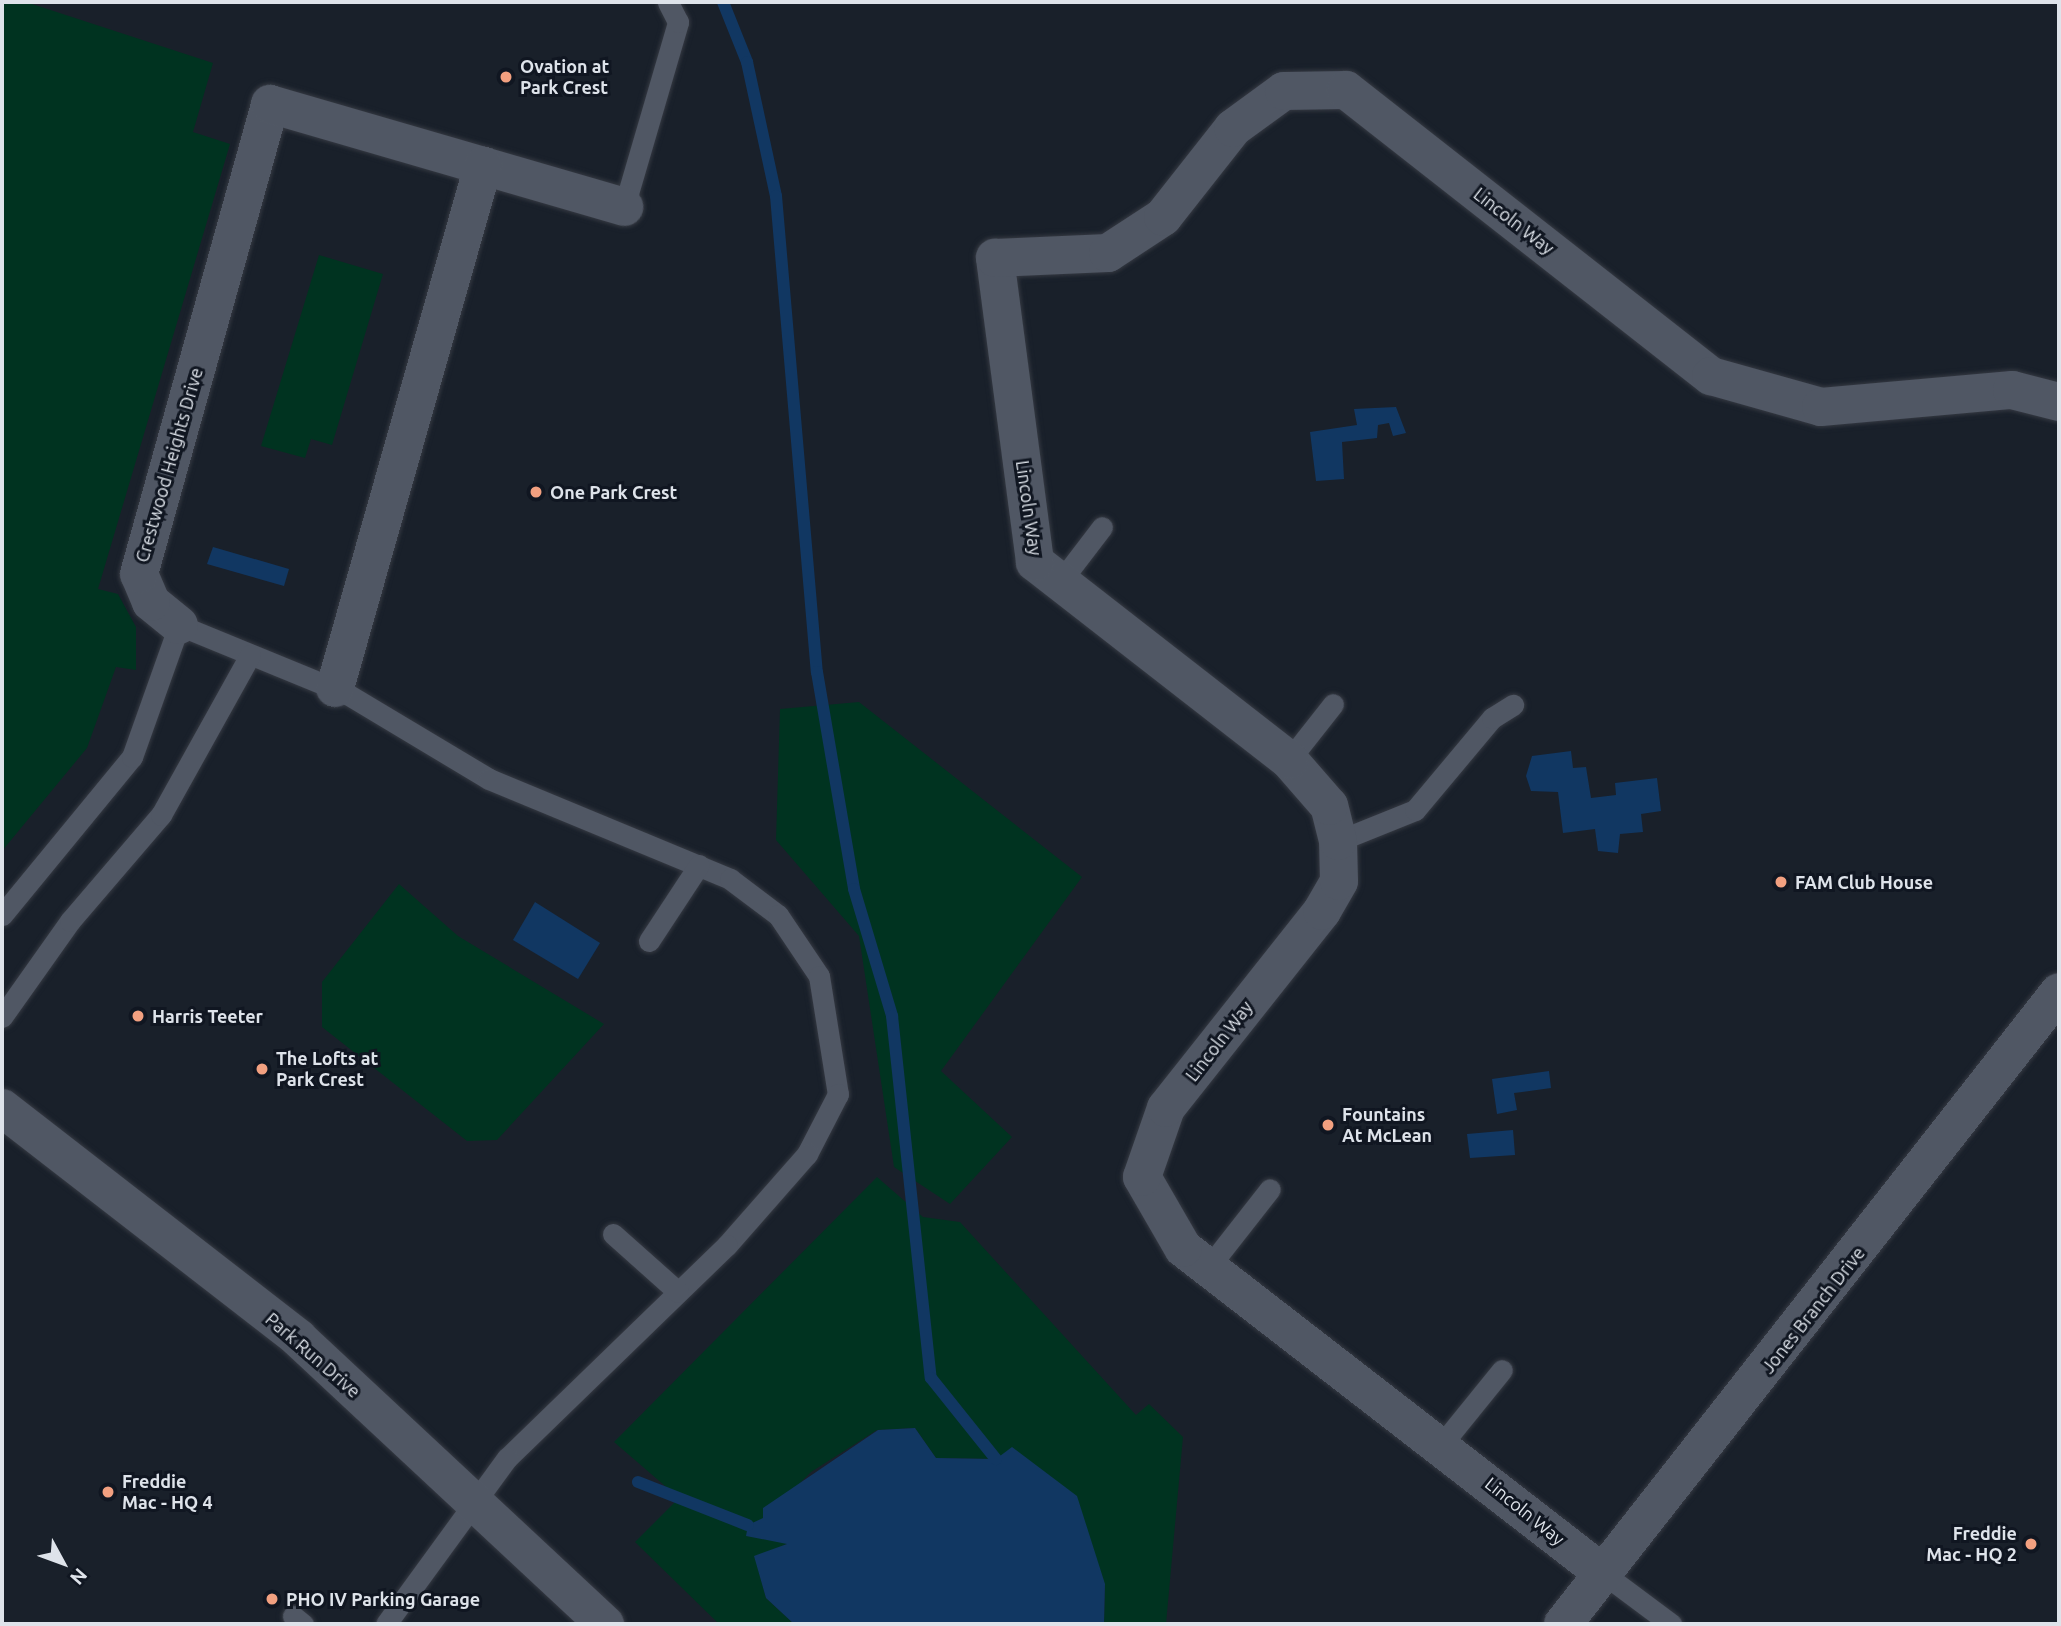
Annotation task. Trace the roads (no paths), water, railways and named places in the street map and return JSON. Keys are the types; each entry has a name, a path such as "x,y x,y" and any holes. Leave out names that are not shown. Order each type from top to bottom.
{"street":[{"name":"Lincoln Way","path":"1604,1574 1442,1444 1183,1248 1142,1177 1166,1108 1322,911 1339,881 1338,841 1329,806 1289,760 1035,562 995,258 1108,253 1163,217 1233,128 1284,91 1346,90 1711,376 1821,407 2012,390 2059,402"},
{"name":"Crestwood Heights Drive","path":"179,625 151,602 139,574 270,104 624,207"},
{"path":"335,688 483,166"},
{"name":"Jones Branch Drive","path":"1563,1624 2059,992"},
{"name":"Park Run Drive","path":"2,1108 298,1339 474,1497 605,1624"}],"lane":[{"path":"624,207 678,22 668,2"},
{"path":"1060,582 1102,527"},
{"path":"2,915 132,757 179,625"},
{"name":"Crestwood Heights Drive","path":"179,625 335,688 489,779 730,878 778,915 819,976 838,1094 807,1154 678,1292 474,1497 386,1624"},
{"path":"2,1017 70,921 161,815 250,655"},
{"path":"1289,760 1333,704"},
{"path":"1338,841 1415,810 1492,718 1513,705"},
{"path":"649,941 699,865"},
{"path":"1208,1268 1270,1189"},
{"path":"612,1234 678,1292"},
{"path":"1442,1444 1502,1370"},
{"path":"1604,1574 1671,1624"}],"water":[{"path":"1396,407 1406,433 1393,436 1389,423 1378,425 1377,438 1342,442 1344,479 1316,481 1310,432 1357,425 1354,409"},
{"path":"213,547 289,569 284,586 207,564"},
{"path":"1571,751 1573,768 1586,767 1591,798 1616,795 1615,783 1657,778 1661,811 1641,814 1643,832 1620,834 1618,853 1598,851 1595,829 1563,833 1558,792 1531,791 1526,776 1532,756"},
{"path":"535,902 600,943 578,979 513,940"},
{"path":"1549,1071 1551,1088 1514,1093 1517,1110 1497,1114 1492,1079"},
{"path":"1513,1130 1515,1155 1470,1158 1467,1134"},
{"path":"915,1428 936,1458 996,1459 1012,1447 1077,1496 1105,1584 1104,1624 794,1624 766,1598 754,1556 787,1544 746,1536 748,1525 763,1518 763,1508 878,1430"}],"waterway":[{"path":"723,2 747,62 776,196 817,672 854,889 892,1016 931,1378 996,1459"},
{"path":"638,1482 748,1525"}],"place":[{"name":"Ovation at Park Crest","path":"506,77"},
{"name":"One Park Crest","path":"536,492"},
{"name":"FAM Club House","path":"1781,882"},
{"name":"Harris Teeter","path":"138,1016"},
{"name":"The Lofts at Park Crest","path":"262,1069"},
{"name":"Fountains At McLean","path":"1328,1125"},
{"name":"Freddie Mac - HQ 4","path":"108,1492"},
{"name":"Freddie Mac - HQ 2","path":"2031,1544"},
{"name":"PHO IV Parking Garage","path":"272,1599"}]}
